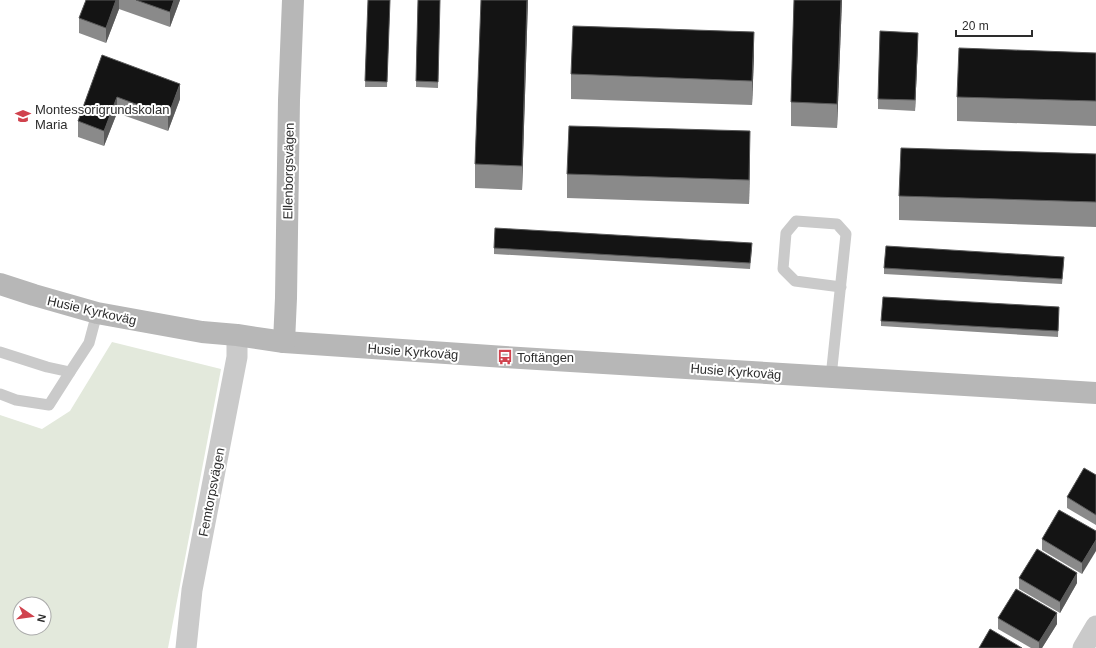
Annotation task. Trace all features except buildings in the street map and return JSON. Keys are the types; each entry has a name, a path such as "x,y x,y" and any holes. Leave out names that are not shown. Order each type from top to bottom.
{"street":[{"name":"Ellenborgsvägen","path":"284,342 289,100 293,0"},
{"name":"Husie Kyrkoväg","path":"0,284 97,314 202,332 237,335 284,342 1096,394"},
{"name":"Femtorpsvägen","path":"186,648 192,590 235,366 237,335"},
{"path":"1083,648 1096,626"}],"lane":[{"path":"832,377 841,287 846,234 837,224 796,221 786,233 783,269 795,281 841,287"},
{"path":"0,394 16,400 49,404 89,344 97,314"},
{"path":"0,352 47,367 70,372"}],"shaded area":[{"path":"112,342 221,369 168,648 0,648 0,415 42,429 70,411"}],"place":[{"name":"Montessorigrundskolan Maria","path":"23,116"},
{"name":"Toftängen","path":"505,357"}]}
